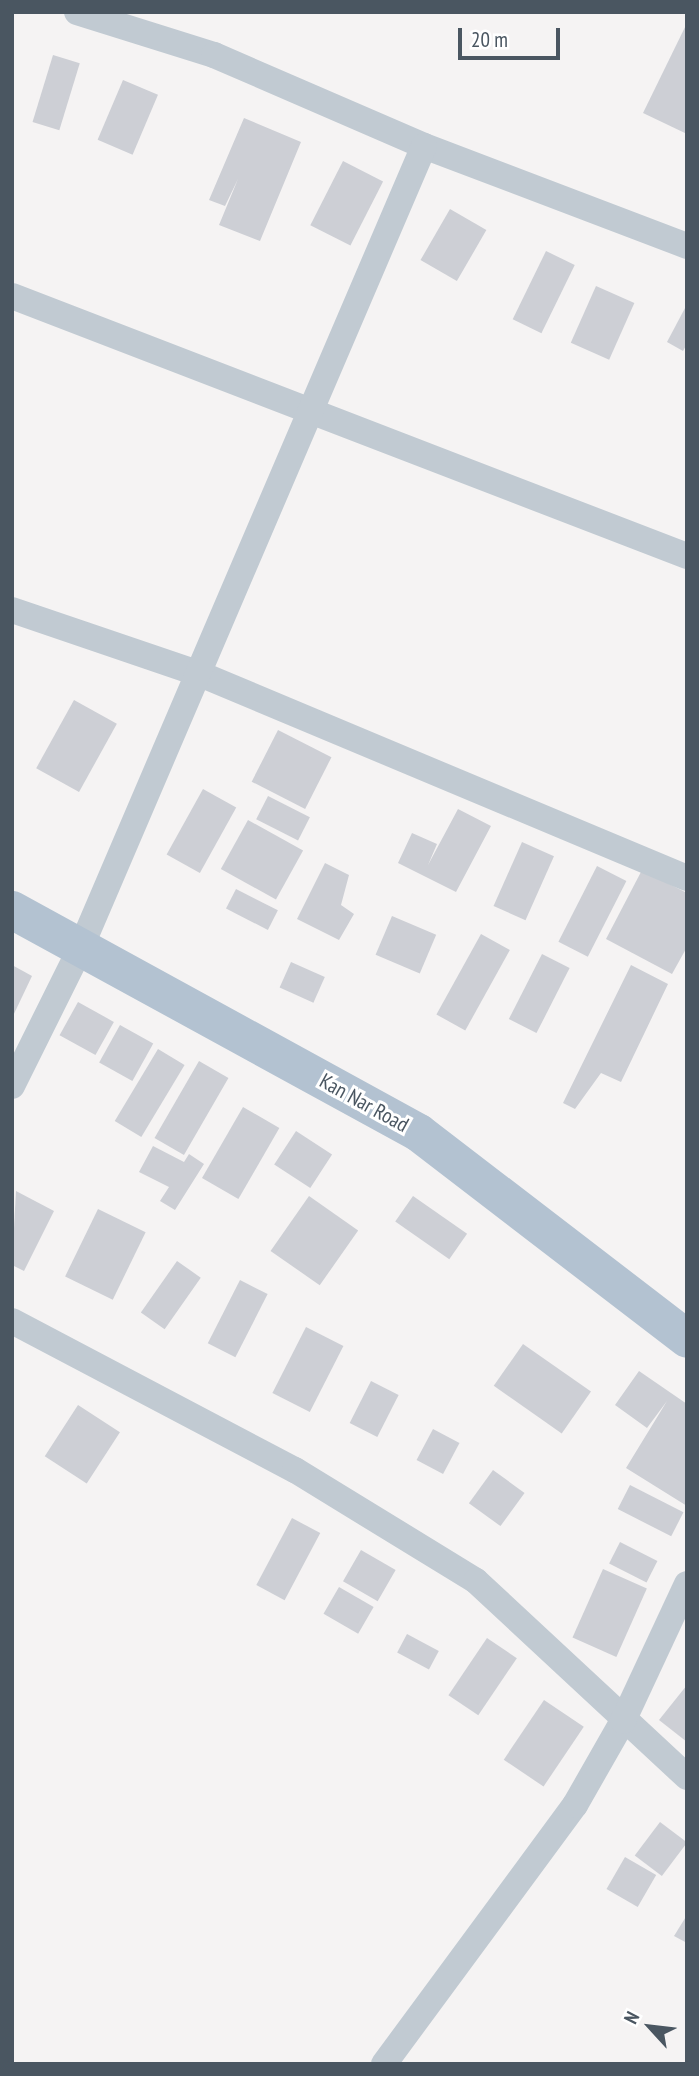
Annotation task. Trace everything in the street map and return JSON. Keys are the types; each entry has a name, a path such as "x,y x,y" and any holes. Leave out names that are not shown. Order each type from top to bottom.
{"main road":[{"name":"Kan Nar Road","path":"12,910 419,1133 687,1339"}],"street":[{"path":"77,12 214,55 424,146 687,246"},
{"path":"12,1086 81,947 315,409 424,146"},
{"path":"12,296 315,409 687,556"},
{"path":"12,610 200,674 687,878"},
{"path":"12,1321 295,1470 476,1581 623,1721 687,1777"},
{"path":"384,2064 575,1805 623,1721 687,1584"}],"building":[{"path":"687,23 687,134 643,113"},
{"path":"53,55 80,63 59,130 33,122"},
{"path":"123,80 158,95 133,155 98,140"},
{"path":"244,118 301,142 260,241 219,225 238,179 225,206 209,200"},
{"path":"343,161 383,181 350,246 310,225"},
{"path":"450,209 486,230 457,281 420,260"},
{"path":"546,251 575,265 541,333 513,319"},
{"path":"596,286 634,303 609,360 571,343"},
{"path":"685,308 687,344 683,351 667,342"},
{"path":"74,700 117,724 79,792 36,768"},
{"path":"278,730 331,757 305,809 252,782"},
{"path":"203,789 236,807 200,873 167,855"},
{"path":"268,796 310,817 298,841 256,819"},
{"path":"458,809 491,826 456,892 398,863 412,833 437,844 428,865"},
{"path":"248,820 303,851 276,900 221,869"},
{"path":"522,842 554,856 526,920 494,906"},
{"path":"325,863 349,875 341,905 354,914 339,940 297,919"},
{"path":"597,866 626,881 588,957 558,942"},
{"path":"642,870 687,893 687,947 672,974 606,939"},
{"path":"236,889 278,910 268,930 226,909"},
{"path":"392,916 436,935 420,973 376,955"},
{"path":"481,934 510,950 465,1030 436,1014"},
{"path":"542,954 570,968 536,1033 509,1019"},
{"path":"291,962 325,977 313,1003 280,988"},
{"path":"12,965 32,976 12,1018"},
{"path":"631,965 668,984 621,1082 601,1073 575,1109 563,1103"},
{"path":"78,1002 114,1022 95,1055 60,1035"},
{"path":"120,1025 153,1043 132,1081 99,1063"},
{"path":"158,1049 185,1065 141,1137 115,1121"},
{"path":"199,1061 228,1078 184,1155 154,1138"},
{"path":"243,1107 279,1128 238,1199 202,1178"},
{"path":"296,1131 332,1154 310,1188 274,1165"},
{"path":"153,1146 184,1162 189,1154 204,1164 175,1210 160,1201 169,1187 139,1172"},
{"path":"16,1191 54,1211 24,1271 12,1265"},
{"path":"309,1196 358,1230 320,1285 271,1251"},
{"path":"413,1196 467,1234 449,1259 395,1221"},
{"path":"98,1209 146,1232 113,1300 65,1276"},
{"path":"177,1261 201,1278 165,1329 141,1313"},
{"path":"240,1280 268,1294 235,1357 208,1343"},
{"path":"306,1327 343,1346 310,1412 272,1393"},
{"path":"523,1344 591,1392 562,1433 494,1386"},
{"path":"639,1371 687,1404 687,1506 626,1468 667,1401 647,1428 615,1405"},
{"path":"371,1381 399,1395 377,1437 350,1423"},
{"path":"78,1405 120,1432 87,1483 45,1456"},
{"path":"433,1429 459,1443 443,1474 417,1460"},
{"path":"493,1470 525,1493 500,1526 469,1503"},
{"path":"630,1485 683,1512 671,1536 618,1509"},
{"path":"292,1518 320,1533 285,1600 256,1585"},
{"path":"620,1542 657,1561 647,1582 609,1563"},
{"path":"361,1550 396,1570 378,1601 343,1581"},
{"path":"603,1569 647,1589 616,1657 572,1638"},
{"path":"339,1587 374,1607 358,1634 324,1614"},
{"path":"407,1634 439,1651 429,1669 397,1653"},
{"path":"487,1638 517,1658 478,1715 448,1695"},
{"path":"687,1685 687,1742 659,1720"},
{"path":"544,1700 584,1727 544,1787 504,1760"},
{"path":"660,1822 687,1842 662,1876 635,1856"},
{"path":"625,1857 656,1875 638,1907 606,1889"},
{"path":"687,1915 687,1943 674,1936"}]}
